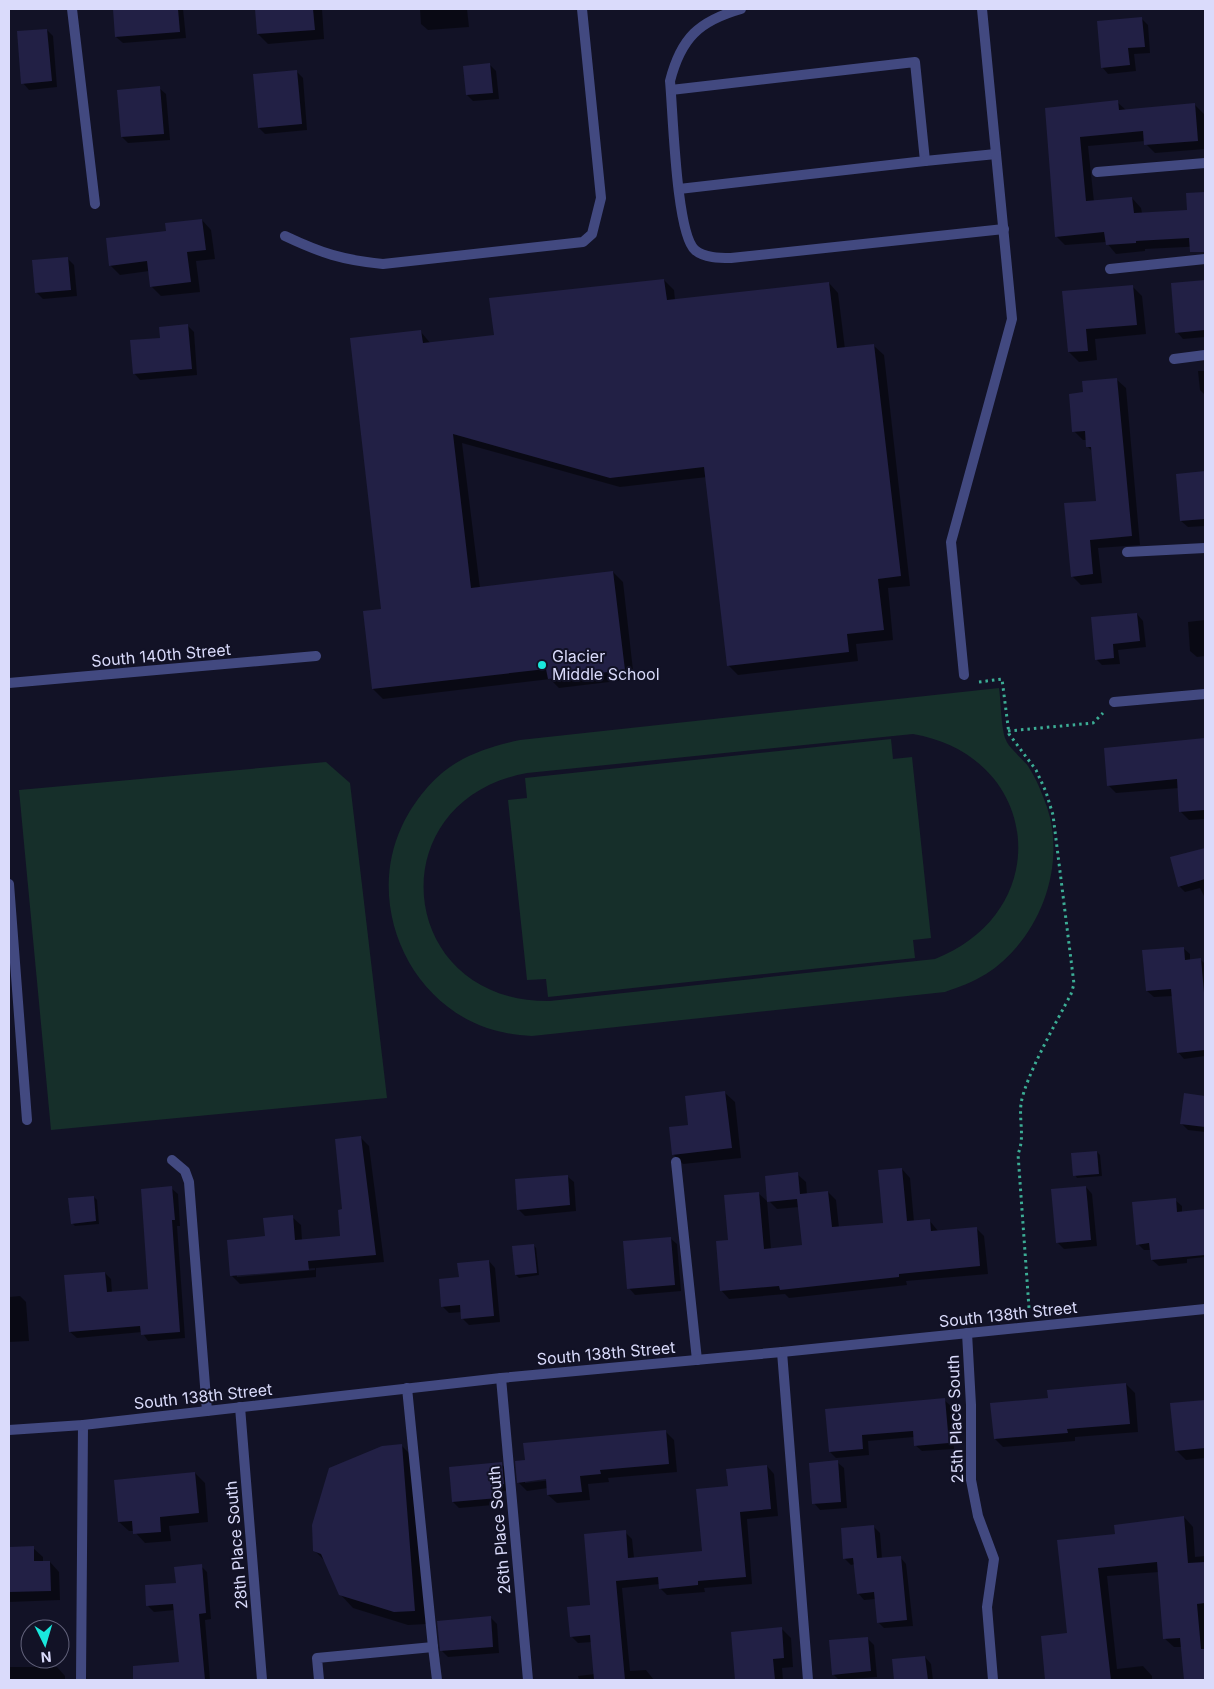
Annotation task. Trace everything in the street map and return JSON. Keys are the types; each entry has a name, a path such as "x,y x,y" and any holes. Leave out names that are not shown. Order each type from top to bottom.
{"street":[{"path":"72,9 96,204"},
{"path":"285,236 325,255 357,262 383,264 583,242 592,234 601,198 582,9"},
{"path":"741,9 705,22 686,40 675,62 670,81 681,213 688,240 695,250 716,258 1004,229"},
{"path":"964,675 951,542 1012,319 982,9"},
{"path":"671,90 915,62 925,161"},
{"path":"679,189 996,154"},
{"path":"1097,172 1205,163"},
{"path":"1110,269 1205,259"},
{"path":"1174,358 1205,355"},
{"path":"1127,552 1205,548"},
{"name":"South 140th Street","path":"9,683 316,656"},
{"path":"1114,702 1205,694"},
{"path":"9,884 27,1120"},
{"path":"172,1160 185,1170 189,1182 207,1411"},
{"path":"676,1162 697,1360"},
{"name":"South 138th Street","path":"9,1430 83,1425 501,1378 782,1352 1205,1309"},
{"name":"25th Place South","path":"967,1333 971,1405 970,1480 978,1516 994,1559 987,1607 993,1680"},
{"path":"782,1352 808,1680"},
{"name":"26th Place South","path":"501,1378 528,1680"},
{"path":"407,1388 437,1680"},
{"name":"28th Place South","path":"240,1407 262,1680"},
{"path":"81,1680 83,1425"},
{"path":"319,1680 317,1658 433,1647"}],"path":[{"path":"964,675 964,683 1002,679 1009,734 1036,770 1046,792 1053,815 1074,984 1071,994 1028,1082 1021,1104 1022,1144 1018,1154 1029,1308"},
{"path":"1008,731 1093,723"}],"green space":[{"path":"999,688 1004,735 1010,746 1026,763 1039,786 1047,807 1052,830 1053,854 1044,900 1034,922 1021,942 1005,960 981,977 945,992 532,1036 487,1028 459,1014 434,995 415,972 401,945 392,916 389,886 392,855 402,826 418,799 432,782 456,763 471,755 495,746 520,740","holes":["913,734 956,748 988,772 1008,802 1018,837 1015,873 1001,907 974,936 935,959 550,1001 499,993 460,970 435,937 424,898 427,858 445,821 478,791 527,773"]},
{"path":"891,739 893,759 912,757 931,938 913,940 915,958 548,997 546,979 527,980 508,800 527,798 525,778"},
{"path":"326,762 350,783 387,1098 51,1130 19,790"}],"building":[{"path":"113,9 178,9 180,32 115,37"},
{"path":"255,9 313,9 315,30 257,34"},
{"path":"1142,17 1145,47 1128,48 1130,65 1101,68 1097,21"},
{"path":"47,29 52,81 21,84 17,31"},
{"path":"490,63 493,93 466,95 463,66"},
{"path":"297,70 302,124 258,128 253,74"},
{"path":"160,86 164,134 121,137 117,90"},
{"path":"1118,100 1119,110 1195,103 1198,141 1144,145 1143,131 1080,137 1086,201 1132,197 1134,213 1187,210 1186,193 1205,192 1205,252 1190,252 1189,238 1106,245 1104,232 1055,237 1045,108"},
{"path":"202,219 206,250 187,252 191,282 150,287 147,261 109,266 106,238 166,231 165,223"},
{"path":"68,257 71,290 35,293 32,260"},
{"path":"664,279 667,300 829,282 837,348 874,344 901,576 878,579 884,630 847,634 849,652 727,666 704,467 610,478 453,434 471,588 613,571 625,670 548,679 546,669 372,689 363,611 381,609 350,338 421,330 423,343 494,335 489,298"},
{"path":"1205,280 1205,330 1175,333 1171,283"},
{"path":"1133,285 1137,325 1086,329 1088,351 1068,352 1062,291"},
{"path":"188,324 192,369 133,374 130,340 160,338 159,327"},
{"path":"1117,378 1132,536 1090,540 1093,574 1071,577 1064,503 1096,501 1091,447 1086,447 1085,431 1072,432 1069,394 1083,392 1082,381"},
{"path":"1205,471 1205,519 1180,521 1176,474"},
{"path":"1137,613 1140,641 1113,644 1114,658 1095,660 1091,617"},
{"path":"1205,738 1205,810 1179,812 1177,779 1107,786 1104,748"},
{"path":"1205,848 1205,879 1178,887 1170,857"},
{"path":"1184,947 1185,960 1201,958 1205,1004 1205,1050 1177,1053 1171,989 1146,991 1142,950"},
{"path":"725,1091 732,1148 672,1155 669,1127 688,1125 685,1096"},
{"path":"1184,1093 1205,1096 1205,1127 1180,1124"},
{"path":"361,1136 376,1255 308,1261 309,1270 230,1276 227,1240 265,1236 263,1218 293,1215 295,1240 340,1236 338,1210 342,1209 335,1139"},
{"path":"1097,1151 1099,1174 1073,1176 1071,1153"},
{"path":"902,1168 907,1221 930,1219 931,1231 977,1227 980,1266 899,1274 899,1277 780,1290 779,1286 720,1291 716,1241 728,1240 724,1195 759,1192 764,1249 802,1245 797,1199 767,1202 765,1176 798,1172 800,1194 828,1191 832,1227 883,1223 878,1170"},
{"path":"568,1175 570,1205 517,1210 515,1179"},
{"path":"172,1186 175,1220 172,1220 180,1332 141,1335 140,1326 69,1332 64,1275 105,1272 107,1292 148,1289 141,1189"},
{"path":"1086,1186 1091,1240 1056,1243 1051,1189"},
{"path":"94,1196 96,1221 71,1224 68,1198"},
{"path":"1176,1198 1177,1212 1205,1209 1205,1255 1151,1260 1149,1243 1136,1245 1132,1202"},
{"path":"671,1237 675,1285 627,1289 623,1241"},
{"path":"534,1244 537,1273 515,1275 512,1246"},
{"path":"489,1260 494,1316 461,1319 460,1305 441,1307 439,1279 459,1277 457,1263"},
{"path":"1126,1383 1130,1424 1067,1429 1068,1433 994,1439 990,1403 1048,1398 1047,1390"},
{"path":"945,1398 949,1443 914,1446 913,1431 862,1435 863,1449 829,1452 825,1409"},
{"path":"1205,1400 1205,1448 1175,1451 1170,1403"},
{"path":"666,1430 669,1464 600,1470 601,1474 580,1476 582,1492 547,1495 546,1479 517,1483 515,1461 525,1460 523,1443"},
{"path":"402,1444 415,1611 394,1612 339,1595 321,1554 313,1551 312,1525 329,1468 382,1446"},
{"path":"838,1460 841,1502 812,1504 809,1463"},
{"path":"502,1462 504,1484 497,1485 498,1498 452,1502 449,1467"},
{"path":"767,1465 771,1509 740,1512 746,1577 698,1581 698,1585 659,1589 658,1577 616,1581 625,1680 594,1680 590,1635 570,1637 567,1607 590,1605 584,1534 626,1530 628,1558 702,1551 696,1489 728,1486 726,1469"},
{"path":"195,1472 199,1513 160,1517 161,1532 133,1534 132,1521 118,1522 114,1480"},
{"path":"1184,1516 1188,1563 1205,1562 1205,1603 1197,1604 1201,1649 1205,1649 1205,1680 1184,1680 1180,1638 1163,1639 1157,1562 1098,1568 1111,1680 1045,1680 1041,1636 1067,1633 1057,1540 1115,1534 1114,1525"},
{"path":"874,1525 877,1558 901,1556 907,1620 877,1623 874,1592 857,1594 853,1558 843,1559 841,1528"},
{"path":"34,1546 34,1561 50,1561 51,1591 9,1592 9,1547"},
{"path":"202,1564 206,1613 199,1614 205,1680 133,1680 133,1666 179,1662 173,1604 146,1606 145,1585 176,1583 174,1567"},
{"path":"491,1616 493,1647 440,1651 437,1621"},
{"path":"782,1627 784,1658 773,1659 775,1680 735,1680 731,1632"},
{"path":"868,1637 871,1671 832,1675 829,1640"},
{"path":"925,1656 928,1680 894,1680 892,1659"}],"place":[{"name":"Glacier Middle School","path":"542,665"}]}
